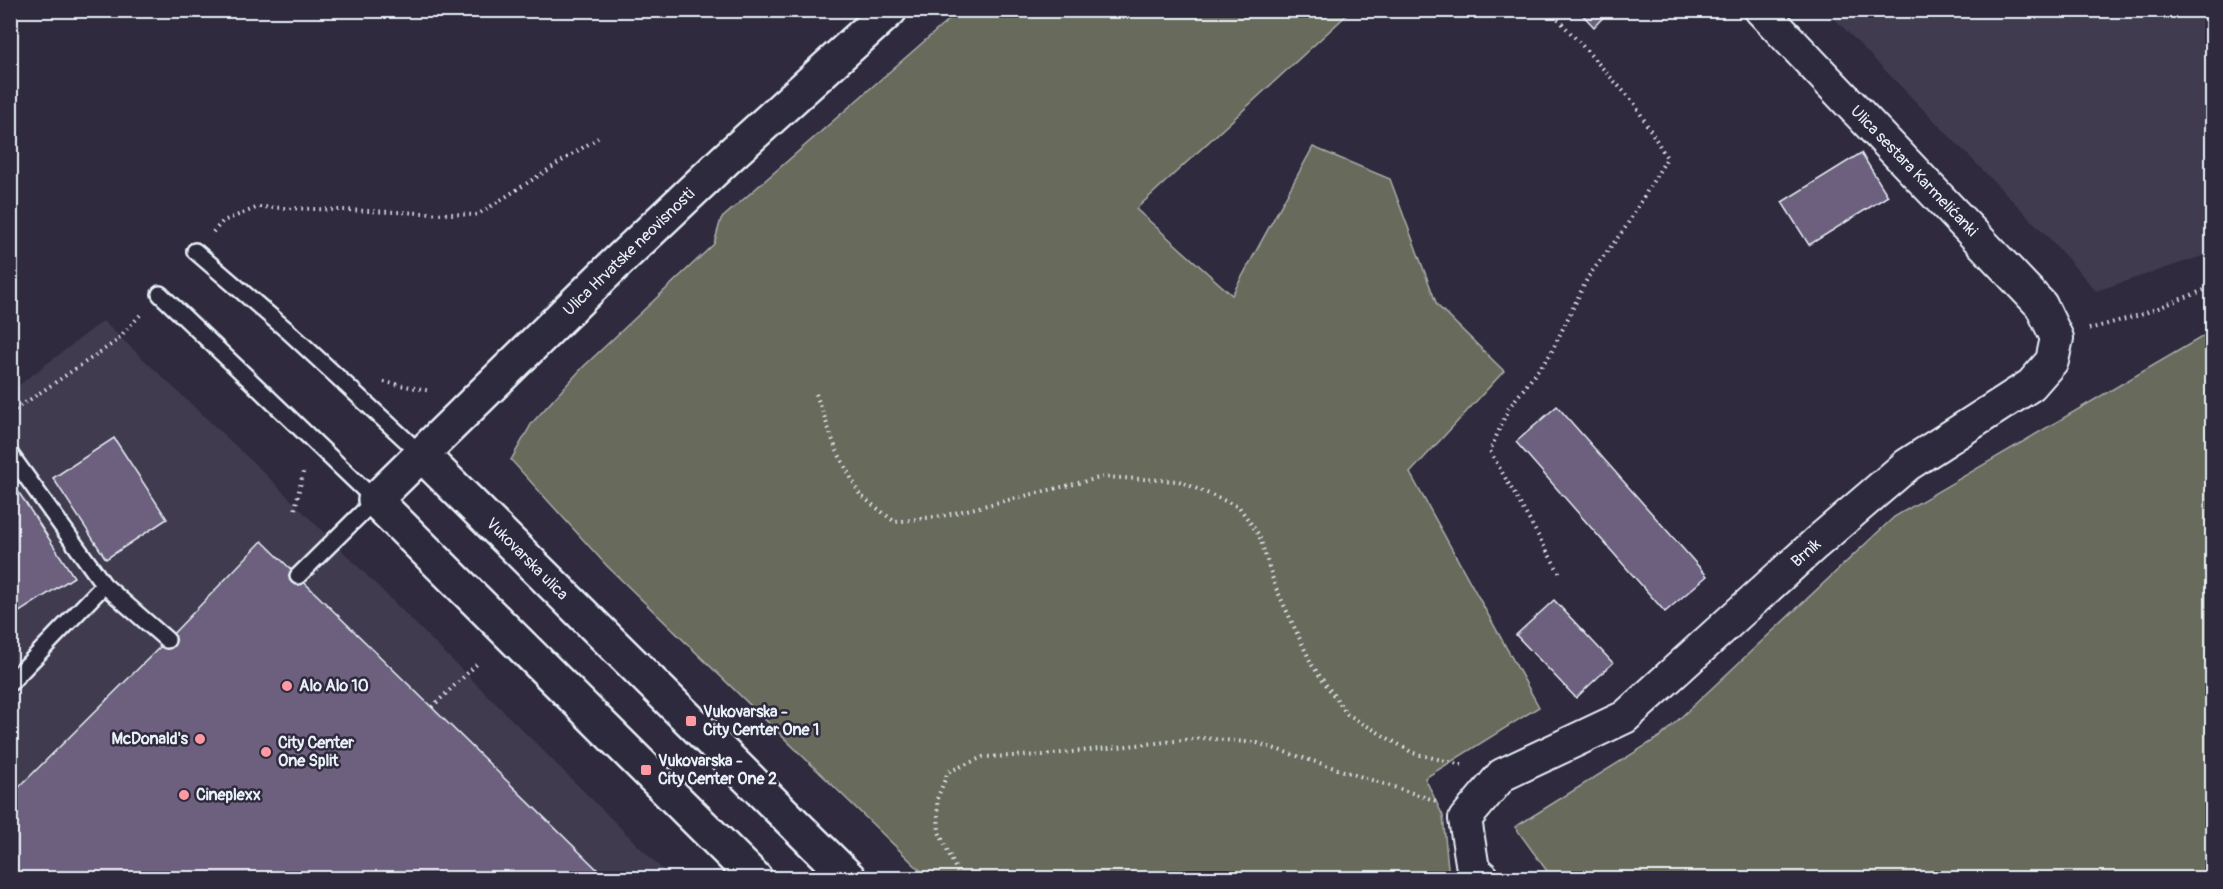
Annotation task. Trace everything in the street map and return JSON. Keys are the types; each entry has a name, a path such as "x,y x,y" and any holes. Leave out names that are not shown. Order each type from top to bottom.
{"street":[{"name":"Ulica Hrvatske neovisnosti","path":"375,500 642,238 890,10"},
{"name":"Ulica sestara Karmelićanki","path":"1761,10 2041,305 2057,338"},
{"name":"Brnik","path":"1472,811 1502,775 1625,717 1815,544 1907,465 2031,385 2052,361 2057,338"},
{"name":"Vukovarska ulica","path":"422,454 849,879"},
{"path":"375,500 755,879"},
{"path":"1472,811 1465,819 1473,869 1483,879"}],"lane":[{"name":"Vukovarska ulica","path":"195,251 289,332 422,454"},
{"path":"160,294 375,500 298,576"},
{"path":"10,454 104,585 166,640"},
{"path":"10,683 104,585"}],"path":[{"path":"1550,10 1634,103 1667,158 1625,228 1588,277 1550,356 1508,409 1490,451 1560,574"},
{"path":"195,251 224,221 259,207 477,215 598,138"},
{"path":"2057,338 2140,315 2212,287"},
{"path":"10,412 115,342 160,294"},
{"path":"375,380 431,391"},
{"path":"816,394 836,449 860,495 895,522 942,516 1103,477 1179,481 1239,507 1259,535 1275,586 1312,665 1347,714 1413,753 1502,775"},
{"path":"295,509 304,463"},
{"path":"432,707 477,664"},
{"path":"960,879 939,832 937,799 948,772 982,757 1043,755 1203,738 1257,743 1398,790 1472,811"}],"shaded area":[{"path":"1827,11 2212,11 2212,253 2096,291 2050,239"},
{"path":"103,321 258,467 671,878 11,878 11,391"}],"green space":[{"path":"960,10 1351,11 1136,209 1232,295 1313,147 1390,179 1437,305 1504,371 1410,473 1539,707 1425,778 1443,816 1449,878 928,878 607,566 511,460 532,423 583,367 714,244 721,219"},
{"path":"2212,331 2212,878 1552,878 1515,827 1661,736 1894,517"}],"building":[{"path":"1578,10 1610,10 1594,27"},
{"path":"1861,153 1888,196 1809,245 1782,202"},
{"path":"1557,406 1707,576 1665,612 1516,442"},
{"path":"114,438 167,519 106,559 53,478"},
{"path":"10,479 74,577 10,618"},
{"name":"City Center One Split","path":"262,541 606,878 10,878 10,796 167,640"},
{"path":"1554,600 1613,663 1576,698 1516,635"}],"place":[{"name":"Alo Alo 10","path":"287,686"},
{"name":"Vukovarska - City Center One 1","path":"691,721"},
{"name":"McDonald's","path":"200,739"},
{"name":"City Center One Split","path":"266,752"},
{"name":"Vukovarska - City Center One 2","path":"646,770"},
{"name":"Cineplexx","path":"184,795"}]}
